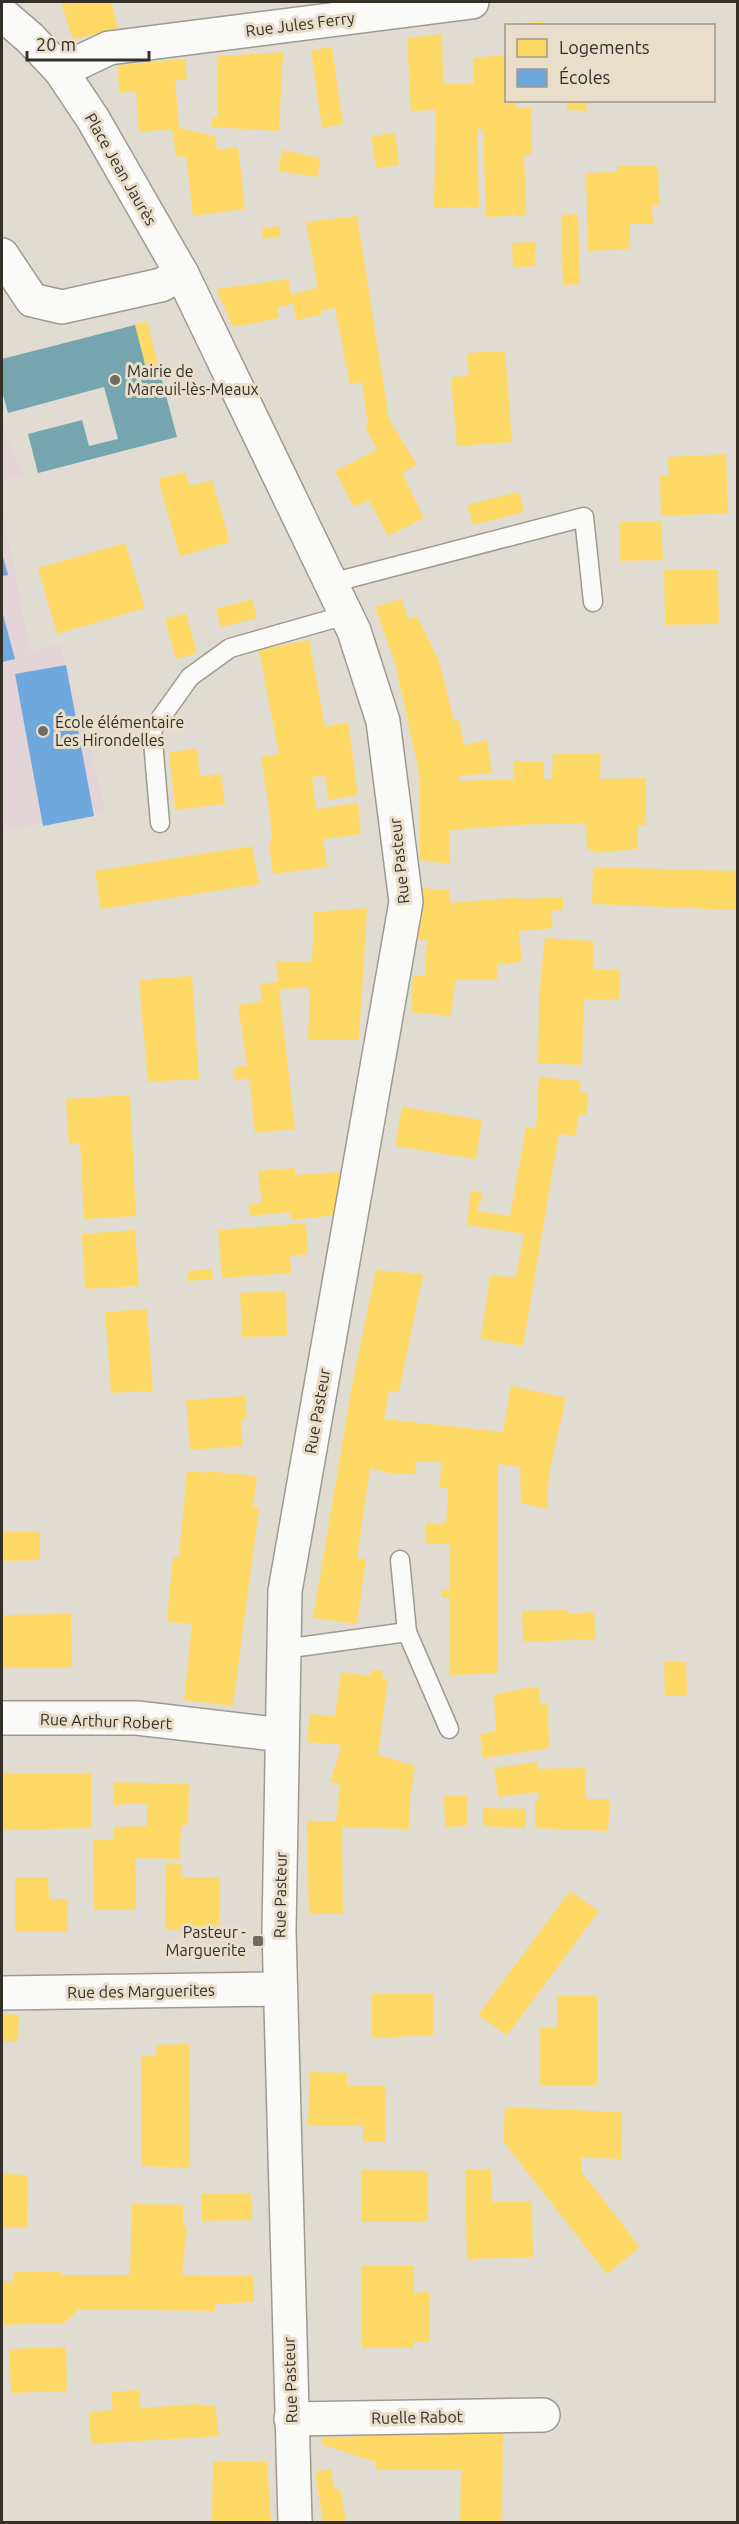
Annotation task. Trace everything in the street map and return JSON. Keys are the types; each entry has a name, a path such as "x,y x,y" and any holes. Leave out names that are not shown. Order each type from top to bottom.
{"street":[{"name":"Rue Jules Ferry","path":"61,70 109,48 258,15 472,2"},
{"name":"Place Jean Jaurès","path":"2,14 30,38 61,70 93,119 182,274 215,343"},
{"path":"2,255 32,300 62,307 160,285 182,274"},
{"name":"Rue Pasteur","path":"215,343 354,631 382,721 406,902 285,1591 280,1989 295,2523"},
{"name":"Rue Arthur Robert","path":"2,1718 137,1718 282,1735"},
{"name":"Rue des Marguerites","path":"2,1993 280,1989"},
{"name":"Ruelle Rabot","path":"291,2419 543,2415"}],"lane":[{"path":"331,583 584,517 593,602"},
{"path":"160,823 152,730 190,677 230,648 346,615"},
{"path":"400,1560 407,1632 448,1729"},
{"path":"284,1649 407,1632"}],"shaded area":[{"path":"2,424 23,474 2,482"},
{"name":"École élémentaire Les Hirondelles","path":"2,503 30,651 60,644 106,811 2,831"}],"building: Logements":[{"path":"61,2 111,2 118,28 77,39 72,37"},
{"path":"543,21 543,24 517,24"},
{"path":"442,34 443,84 474,84 473,58 505,55 505,102 516,102 516,107 531,108 532,154 524,155 526,215 486,217 483,130 477,130 479,207 434,208 436,110 411,111 407,38"},
{"path":"332,47 343,124 322,128 311,50"},
{"path":"283,52 279,131 212,127 212,118 218,118 217,56"},
{"path":"185,59 187,80 175,80 179,128 215,136 217,150 238,147 245,209 193,216 186,156 176,157 172,129 139,132 136,91 119,93 118,65"},
{"path":"567,102 587,102 586,111 567,110"},
{"path":"395,133 399,165 376,168 371,136"},
{"path":"282,150 320,158 318,177 278,171"},
{"path":"658,165 659,205 652,205 653,224 630,224 630,249 588,251 586,173 617,172 617,166"},
{"path":"578,214 580,284 563,285 561,215"},
{"path":"357,216 389,419 417,465 402,473 424,518 388,536 369,500 354,507 335,471 377,450 365,426 368,425 362,382 350,384 335,308 321,310 322,315 296,320 293,303 277,308 279,318 233,327 216,289 288,279 291,294 318,288 306,222"},
{"path":"279,226 281,236 263,239 262,228"},
{"path":"535,242 536,266 513,267 512,243"},
{"path":"147,321 159,369 147,372 135,325"},
{"path":"505,351 512,442 457,446 451,377 469,376 467,353"},
{"path":"726,454 728,513 661,516 660,476 669,476 668,457"},
{"path":"185,472 190,486 212,480 230,542 180,556 158,479"},
{"path":"519,492 524,512 473,525 467,505"},
{"path":"661,521 663,560 620,561 619,522"},
{"path":"125,543 145,608 57,634 38,568"},
{"path":"664,570 718,570 719,624 665,625"},
{"path":"252,599 257,618 221,627 216,609"},
{"path":"402,599 408,619 417,616 439,661 454,721 459,720 464,745 487,740 492,773 459,776 459,781 514,779 514,761 544,761 544,779 552,779 553,754 601,754 600,779 646,778 646,826 637,826 637,849 594,853 594,850 587,850 586,823 516,825 449,830 450,864 420,860 420,778 396,666 375,607"},
{"path":"186,613 197,653 176,659 165,619"},
{"path":"309,640 325,727 348,722 358,795 328,800 325,776 312,777 316,809 358,803 361,834 323,839 327,867 273,874 269,842 272,841 270,815 261,757 279,754 259,650"},
{"path":"197,749 200,776 221,774 225,804 175,810 169,752"},
{"path":"252,846 259,884 101,909 95,871"},
{"path":"593,867 738,871 738,910 592,904"},
{"path":"417,888 450,890 450,903 521,897 521,899 563,897 563,910 551,911 553,928 519,931 522,962 497,964 498,980 455,980 451,1016 411,1012 413,975 425,976 427,939 415,940"},
{"path":"367,908 359,1040 308,1040 310,988 279,989 295,1129 255,1133 249,1078 235,1081 233,1068 247,1065 238,1005 262,1002 260,984 278,982 276,961 312,961 314,912"},
{"path":"545,938 593,941 593,969 620,970 619,1000 584,999 582,1065 538,1063 539,998"},
{"path":"192,976 199,1079 148,1082 139,980"},
{"path":"539,1077 581,1081 580,1092 588,1094 586,1116 578,1115 576,1136 559,1134 523,1346 481,1339 490,1276 516,1277 524,1234 467,1225 471,1190 483,1193 477,1211 510,1216 526,1127 536,1129"},
{"path":"130,1095 136,1216 84,1219 80,1143 69,1144 66,1099"},
{"path":"402,1107 482,1120 476,1159 395,1146"},
{"path":"295,1168 295,1175 341,1172 336,1215 291,1220 290,1212 250,1216 249,1204 262,1204 258,1171"},
{"path":"306,1223 308,1254 290,1256 291,1273 222,1278 218,1230"},
{"path":"135,1230 139,1286 85,1289 82,1234"},
{"path":"212,1269 213,1279 188,1281 187,1271"},
{"path":"376,1270 423,1274 399,1392 389,1391 384,1419 503,1432 511,1386 566,1398 549,1473 547,1509 521,1503 520,1467 498,1464 498,1673 450,1675 450,1598 442,1598 442,1589 450,1590 450,1544 425,1544 426,1523 446,1524 448,1488 439,1488 442,1462 415,1461 416,1474 389,1473 370,1468 357,1558 366,1559 357,1624 313,1618 352,1385"},
{"path":"286,1291 287,1336 242,1337 240,1293"},
{"path":"147,1309 153,1391 111,1393 105,1312"},
{"path":"245,1396 247,1418 241,1419 243,1446 190,1450 186,1400"},
{"path":"187,1471 257,1476 253,1507 259,1508 233,1706 184,1700 192,1624 169,1622 167,1619 173,1557 179,1557"},
{"path":"40,1531 40,1560 4,1561 2,1532"},
{"path":"567,1610 567,1614 594,1612 596,1639 523,1642 522,1611"},
{"path":"71,1614 72,1667 2,1668 2,1615"},
{"path":"664,1662 686,1662 687,1696 665,1696"},
{"path":"371,1670 383,1671 382,1678 388,1679 378,1755 415,1766 410,1797 409,1829 342,1827 343,1914 309,1914 307,1821 336,1821 340,1784 330,1782 342,1745 308,1742 309,1714 335,1716 341,1672 370,1676"},
{"path":"539,1687 540,1704 548,1703 549,1748 483,1758 480,1734 496,1731 494,1695"},
{"path":"537,1762 538,1769 585,1768 585,1799 610,1799 608,1831 535,1828 535,1799 539,1799 538,1792 498,1797 494,1768"},
{"path":"91,1773 91,1828 2,1830 2,1774"},
{"path":"113,1782 189,1784 188,1826 181,1825 180,1859 136,1858 136,1910 94,1910 93,1840 114,1840 114,1827 147,1826 147,1803 113,1805"},
{"path":"444,1796 467,1796 467,1826 445,1827"},
{"path":"483,1808 526,1809 526,1828 483,1826"},
{"path":"166,1864 182,1864 182,1877 220,1877 219,1930 165,1930"},
{"path":"15,1877 48,1877 49,1899 68,1899 68,1932 15,1932"},
{"path":"570,1891 599,1911 507,2035 478,2015"},
{"path":"434,1993 433,2035 372,2038 372,1994"},
{"path":"597,1995 597,2085 540,2085 540,2028 557,2028 557,1996"},
{"path":"2,2014 19,2015 18,2042 2,2042"},
{"path":"189,2044 190,2168 141,2166 141,2056 156,2056 157,2045"},
{"path":"310,2072 347,2073 347,2086 386,2086 385,2142 363,2142 363,2126 308,2125"},
{"path":"505,2107 622,2112 621,2159 581,2157 581,2171 640,2247 607,2274 503,2141"},
{"path":"361,2170 428,2171 428,2221 361,2222"},
{"path":"465,2170 491,2170 492,2202 532,2201 533,2257 467,2259"},
{"path":"2,2174 28,2175 27,2228 2,2228"},
{"path":"251,2193 252,2220 202,2221 201,2194"},
{"path":"132,2204 183,2205 183,2226 187,2227 182,2275 253,2276 254,2302 215,2304 215,2311 79,2309 64,2323 2,2325 2,2281 14,2281 14,2272 61,2271 61,2275 130,2275"},
{"path":"361,2266 414,2266 414,2293 429,2292 429,2342 414,2342 414,2348 362,2348"},
{"path":"66,2347 67,2391 11,2393 9,2349"},
{"path":"139,2390 140,2408 215,2405 219,2436 91,2444 89,2412 113,2410 111,2392"},
{"path":"433,2433 503,2433 502,2522 460,2522 461,2470 376,2470 376,2462 321,2444 322,2438"},
{"path":"213,2461 267,2462 271,2522 212,2522"},
{"path":"331,2469 334,2489 340,2489 346,2522 323,2522 315,2472"}],"building: Écoles":[{"path":"2,553 8,575 2,576"},
{"path":"2,611 15,659 2,662"},
{"path":"66,665 94,816 43,826 15,674"}],"building: Public":[{"path":"135,325 147,372 159,369 177,437 38,473 28,434 82,420 89,446 118,439 104,387 8,413 2,391 2,359"}],"place":[{"name":"Mairie de Mareuil-lès-Meaux","path":"115,380"},
{"name":"École élémentaire Les Hirondelles","path":"43,731"},
{"name":"Pasteur - Marguerite","path":"258,1941"}]}
